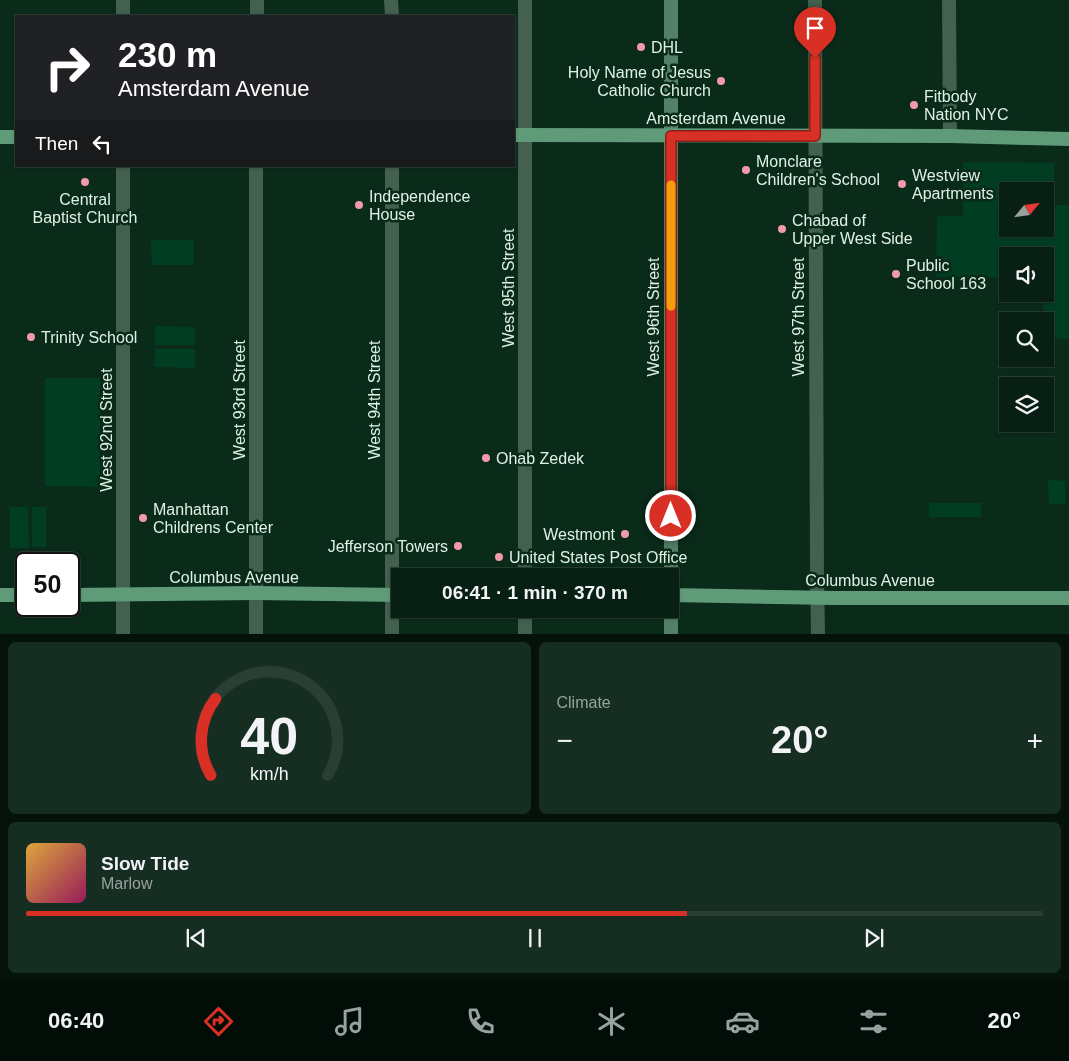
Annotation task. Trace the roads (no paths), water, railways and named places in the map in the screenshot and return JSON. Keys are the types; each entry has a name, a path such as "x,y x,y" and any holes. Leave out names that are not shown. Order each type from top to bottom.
{"main road":[{"name":"West 96th Street","path":"670,568 671,0"},
{"name":"Amsterdam Avenue","path":"519,135 950,136 1069,139"},
{"path":"0,137 15,137"},
{"name":"Columbus Avenue","path":"80,595 256,593 391,595"},
{"path":"0,595 15,595"},
{"name":"Columbus Avenue","path":"679,595 1069,598"},
{"name":"West 96th Street","path":"671,618 671,634"}],"street":[{"path":"123,0 123,15"},
{"path":"257,0 257,15"},
{"path":"392,0 392,15"},
{"name":"West 95th Street","path":"525,0 519,135 525,568"},
{"name":"West 97th Street","path":"815,0 818,634"},
{"path":"949,0 950,136"},
{"name":"West 92nd Street","path":"123,167 123,634"},
{"name":"West 93rd Street","path":"256,167 256,634"},
{"name":"West 94th Street","path":"392,167 396,568"},
{"name":"West 94th Street","path":"392,634 394,618"},
{"path":"525,618 525,634"}],"place":[{"name":"DHL","path":"641,47"},
{"name":"Holy Name of Jesus Catholic Church","path":"721,81"},
{"name":"Fitbody Nation NYC","path":"914,105"},
{"name":"Monclare Children's School","path":"746,170"},
{"name":"Central Baptist Church","path":"85,182"},
{"name":"Westview Apartments","path":"902,184"},
{"name":"Independence House","path":"359,205"},
{"name":"Chabad of Upper West Side","path":"782,229"},
{"name":"Public School 163","path":"896,274"},
{"name":"Trinity School","path":"31,337"},
{"name":"Ohab Zedek","path":"486,458"},
{"name":"Manhattan Childrens Center","path":"143,518"},
{"name":"Westmont","path":"625,534"},
{"name":"Jefferson Towers","path":"458,546"},
{"name":"United States Post Office","path":"499,557"}]}
